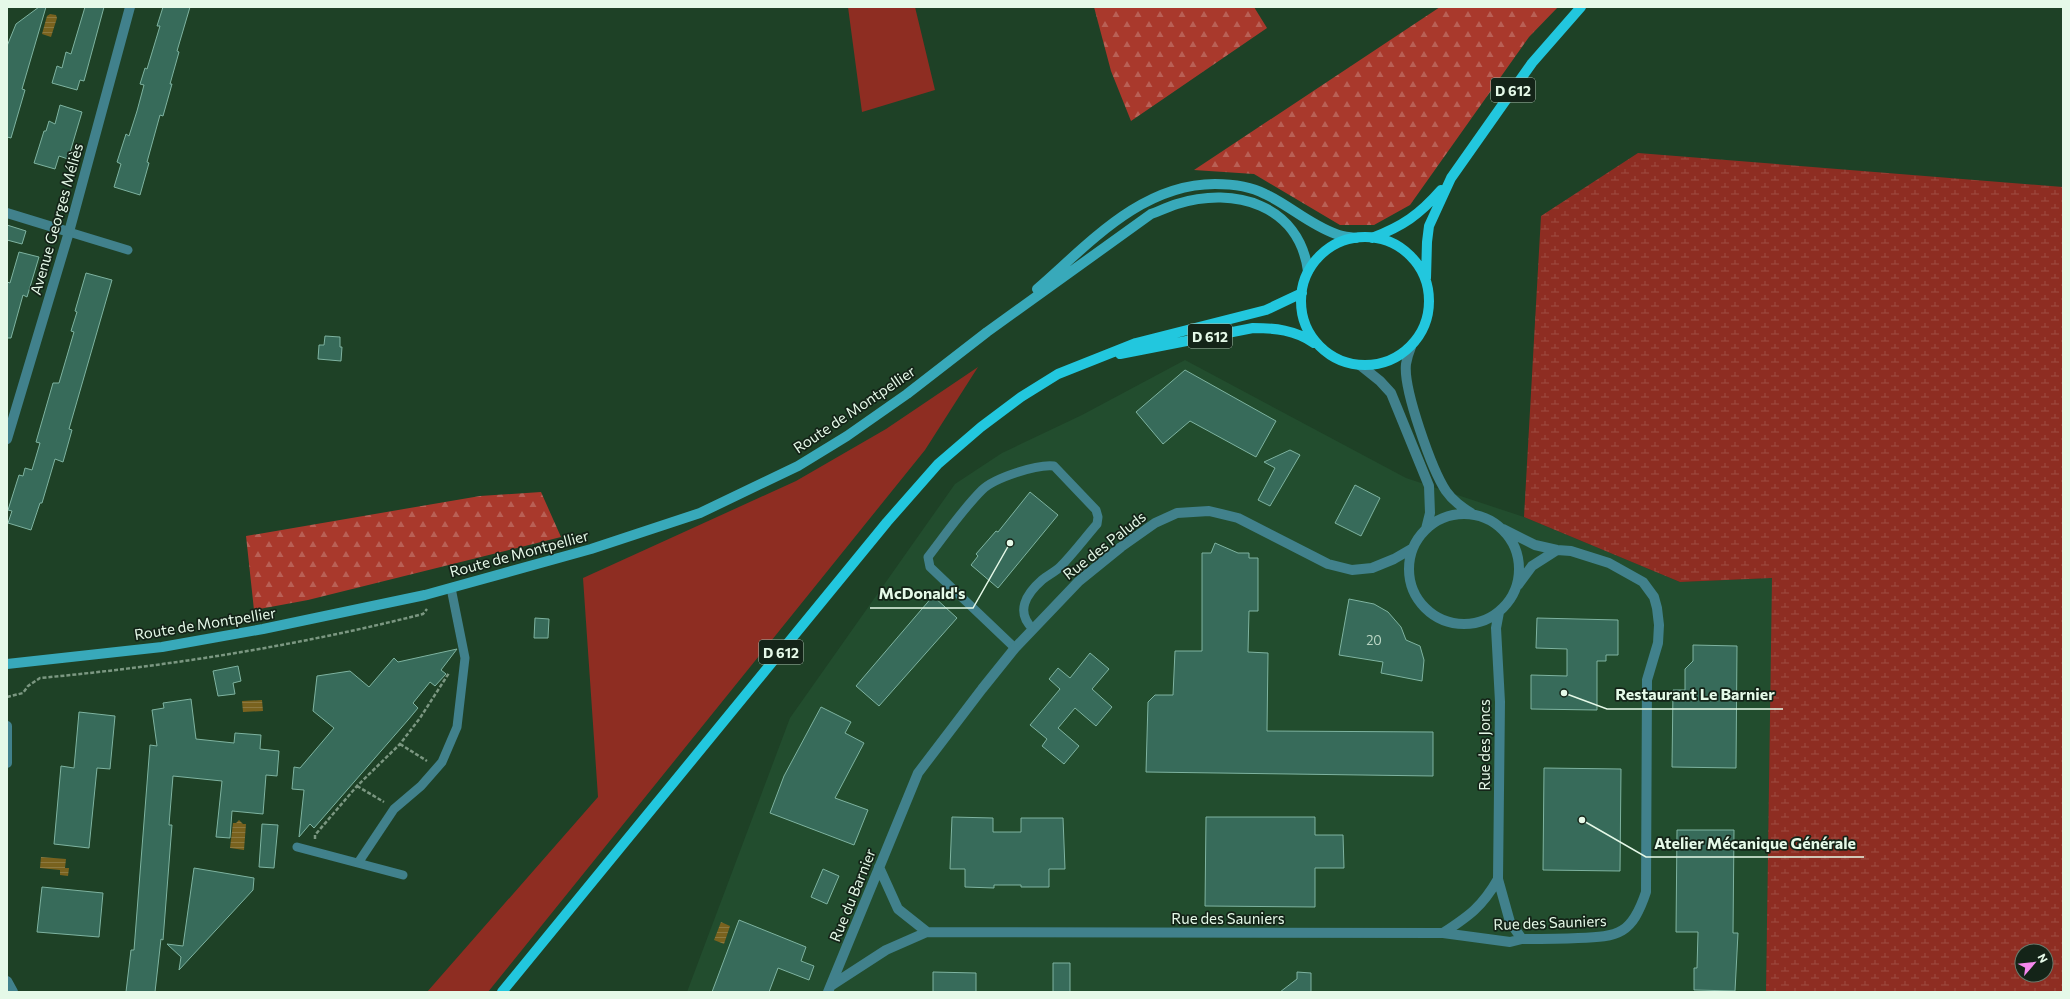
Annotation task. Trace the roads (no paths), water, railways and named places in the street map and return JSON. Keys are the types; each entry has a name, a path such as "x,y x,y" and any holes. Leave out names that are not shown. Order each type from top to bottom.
{"main road":[{"name":"D 612","path":"1372,238 1398,228 1430,203 1451,178 1532,63 1581,7"},
{"name":"D 612","path":"1426,282 1426,248 1429,226 1451,178"},
{"path":"1201,184 1224,184 1246,187 1264,193 1324,230 1337,235 1356,238 1372,238 1396,245 1406,252 1418,265 1426,282 1429,302 1427,316 1422,330 1411,347 1388,362 1374,365 1360,365 1338,360 1320,346 1312,337 1305,322 1301,304 1302,293 1308,271 1306,254 1298,238 1283,219 1268,209 1245,200 1224,198 1177,204 1151,214 987,332 1118,220 1144,201 1172,189 1201,184"},
{"path":"1308,271 1323,252 1333,245 1356,238"},
{"name":"D 612","path":"502,992 887,522 938,464 981,427 1021,397 1058,374 1136,343 1266,310 1302,293"},
{"name":"D 612","path":"1098,358 1253,328 1273,328 1290,331 1302,335 1320,346"},
{"name":"Route de Montpellier","path":"7,664 162,647 263,629 425,595 591,549 700,513 798,466 847,436 907,394 987,332"}],"street":[{"name":"Avenue Georges Méliès","path":"7,439 69,232 130,7"},
{"path":"7,213 69,232"},
{"path":"1411,347 1406,364 1408,395 1435,470 1446,492 1458,505 1473,514 1494,522 1503,530 1516,550 1519,574 1517,586"},
{"path":"1360,365 1380,381 1391,393 1429,486 1430,513 1426,529 1413,548 1410,561 1412,587 1423,604 1438,617 1450,622 1469,623 1488,619 1500,612 1510,600 1517,586 1532,566 1557,550"},
{"name":"Rue des Paluds","path":"902,809 918,773 1015,648 1085,576 1155,523 1177,513 1209,511 1238,518 1314,558 1328,564 1352,570 1372,568 1394,559 1413,548"},
{"path":"1426,529 1448,516 1460,513 1473,514"},
{"name":"Rue des Sauniers","path":"830,989 886,950 927,932 1443,933 1510,942 1522,939 1606,938 1614,936 1624,930 1632,922 1640,909 1646,892 1647,680 1658,643 1657,608 1650,589 1643,582 1609,563 1591,556 1571,551 1557,550 1535,545 1503,530"},
{"name":"Rue des Joncs","path":"1500,612 1496,628 1496,665 1500,702 1498,879 1510,922 1522,939"},
{"path":"7,726 7,763"},
{"name":"Rue du Barnier","path":"830,989 902,809"},
{"path":"879,867 898,909 927,932"},
{"path":"1443,933 1469,916 1486,899 1498,879"},
{"path":"7,981 13,992"}],"lane":[{"path":"69,232 128,250"},
{"path":"1015,648 930,567 928,557 983,488 1019,471 1045,465 1054,466 1096,510 1098,518 1097,524 1059,568 1042,580 1025,599 1023,614 1027,624 1033,629"},
{"path":"358,863 394,809 421,786 442,762 457,727 465,658 451,588"},
{"path":"297,847 403,875"}],"place":[{"name":"McDonald's","path":"1010,543"},
{"name":"Restaurant Le Barnier","path":"1564,693"},
{"name":"Atelier Mécanique Générale","path":"1582,820"}]}
